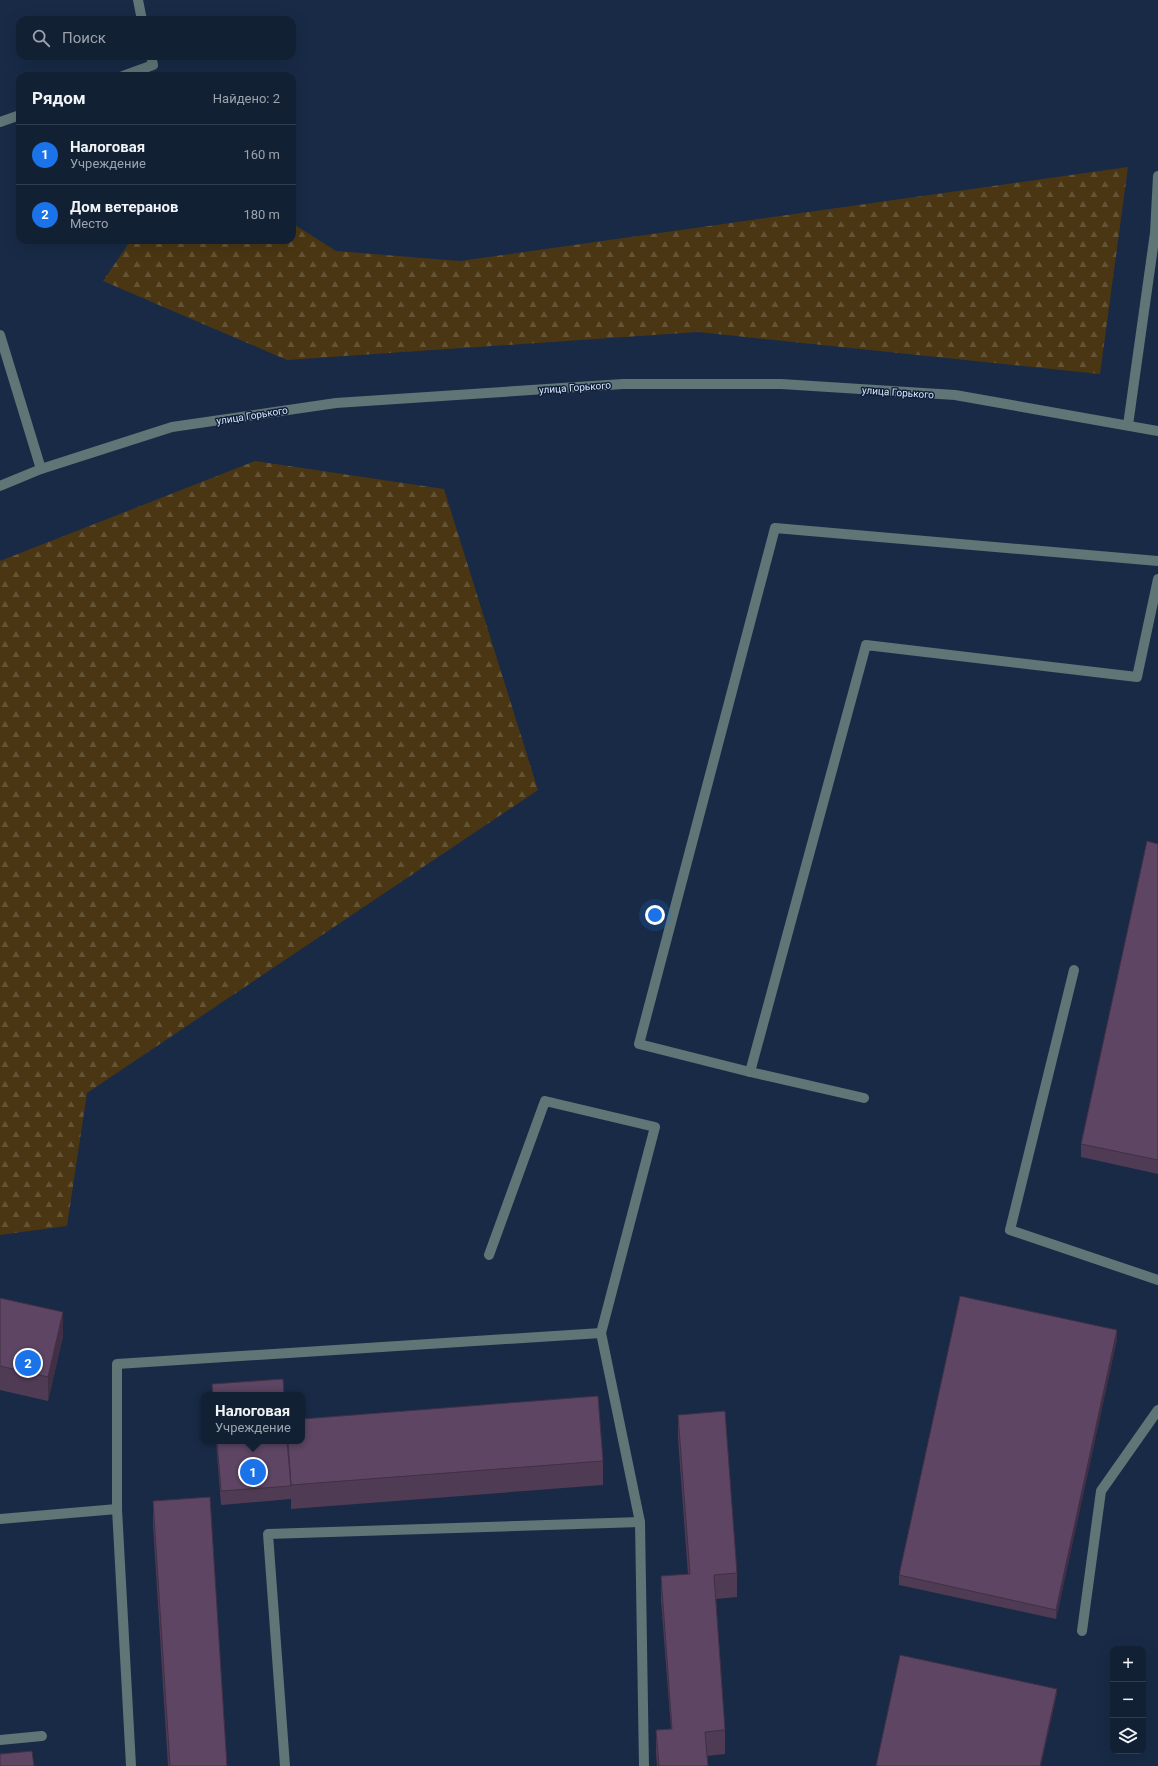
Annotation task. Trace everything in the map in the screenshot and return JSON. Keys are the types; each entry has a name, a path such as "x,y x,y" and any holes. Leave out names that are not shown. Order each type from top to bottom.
{"street":[{"path":"138,0 141,16"},
{"path":"134,72 153,65 152,60"},
{"path":"0,122 16,116"},
{"path":"1128,425 1156,233 1158,176"},
{"path":"0,335 41,469"},
{"name":"улица Горького","path":"0,486 41,469 172,428 328,404 623,384 781,384 955,395 1158,431"},
{"path":"864,1098 750,1072 639,1044 776,528 1158,561"},
{"path":"750,1072 866,645 1137,677 1158,580"},
{"path":"1074,970 1010,1230 1158,1280"},
{"path":"489,1255 545,1101 655,1127 601,1333 640,1522 644,1766"},
{"path":"131,1766 117,1509 117,1364 601,1333"},
{"path":"1082,1631 1101,1491 1158,1410"},
{"path":"0,1519 117,1509"},
{"path":"285,1766 268,1534 640,1522"},
{"path":"0,1740 42,1736"}],"green space":[{"path":"1128,167 1100,374 698,332 287,360 103,281 128,244 296,244 296,226 336,251 460,261"},
{"path":"255,461 444,489 538,790 87,1093 67,1226 0,1235 0,561"}],"building":[{"path":"1147,841 1158,844 1158,1160 1081,1144"},
{"path":"960,1296 1117,1330 1056,1610 899,1575"},
{"path":"0,1298 63,1312 48,1377 0,1366"},
{"path":"283,1379 284,1392 213,1392 212,1384"},
{"path":"598,1396 603,1461 291,1485 288,1444 305,1444 305,1419"},
{"path":"725,1411 737,1573 714,1575 725,1730 705,1732 708,1766 659,1766 656,1730 672,1729 661,1576 690,1574 678,1415"},
{"path":"217,1444 287,1444 291,1486 221,1491"},
{"path":"210,1497 227,1766 170,1766 153,1501"},
{"path":"900,1655 1057,1689 1040,1766 876,1766"},
{"path":"32,1751 34,1766 0,1766 0,1754"}],"place":[{"name":"Дом ветеранов","path":"28,1363"},
{"name":"Налоговая","path":"253,1472"}]}
